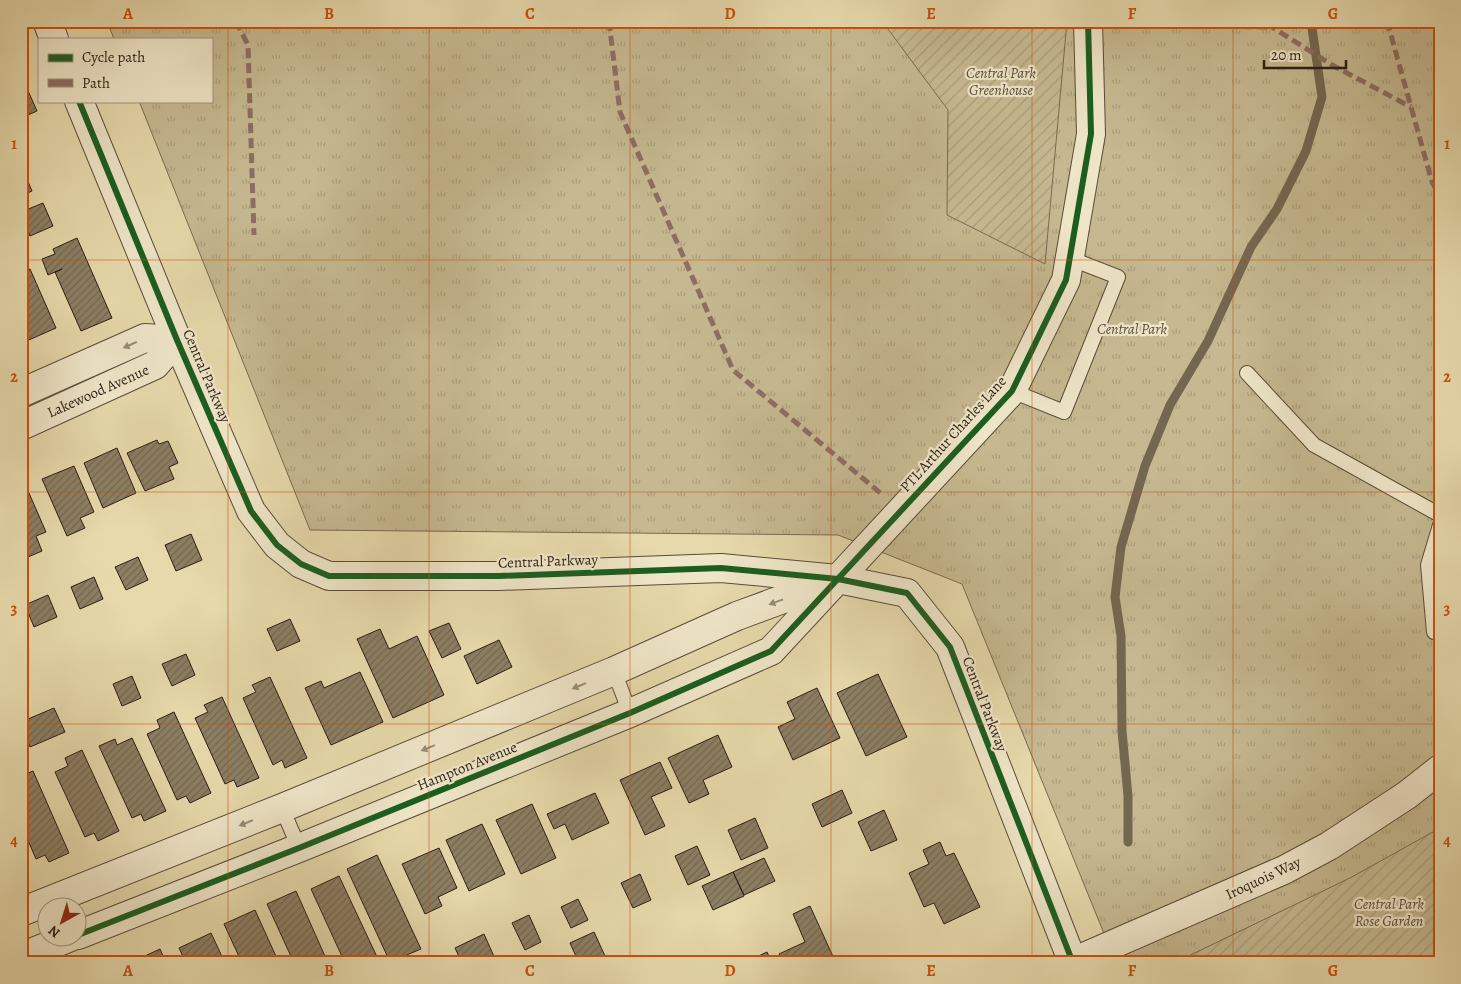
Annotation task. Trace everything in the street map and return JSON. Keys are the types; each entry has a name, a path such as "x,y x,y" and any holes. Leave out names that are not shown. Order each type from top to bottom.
{"street":[{"path":"47,21 54,38"},
{"name":"PTL Arthur Charles Lane","path":"838,579 1012,391 1066,280 1091,134 1088,21"},
{"name":"Central Parkway","path":"79,102 177,340 251,511 277,545 301,564 329,576 499,576 721,568 838,579 907,593 950,647 1072,962"},
{"name":"Lakewood Avenue","path":"21,392 145,338 177,340"},
{"name":"Lakewood Avenue","path":"21,426 155,365 177,340"},
{"name":"Hampton Avenue","path":"21,912 282,808 614,671 737,616 838,579"},
{"name":"Hampton Avenue","path":"88,931 299,848 630,713 771,652 838,579"},
{"name":"Iroquois Way","path":"1072,962 1284,870 1329,846 1407,795 1439,770"},
{"path":"21,957 48,946"}],"lane":[{"path":"1012,391 1064,412 1118,277 1069,258"},
{"path":"1247,373 1314,445 1440,515"},
{"path":"1434,632 1428,565 1440,525"},
{"path":"614,671 630,713"},
{"path":"282,808 299,848"}],"green space":[{"name":"Central Park","path":"107,21 1440,21 1440,963 1116,963 962,584 838,535 310,530 139,102 212,102 212,38 114,38"},
{"name":"Central Park Greenhouse","path":"882,21 1067,21 1045,264 947,215 948,110"},
{"name":"Central Park Rose Garden","path":"1440,828 1440,963 1174,963 1350,878"}],"building":[{"path":"21,75 37,111 21,118"},
{"path":"23,170 32,191 21,196 21,171"},
{"path":"43,203 53,226 30,236 21,212"},
{"path":"77,238 112,318 81,331 55,272 48,275 42,259 55,254 53,249"},
{"path":"30,269 56,328 22,343 21,273"},
{"path":"157,440 159,444 168,441 178,463 169,467 174,479 145,491 127,453"},
{"path":"117,448 136,493 103,508 84,463"},
{"path":"74,466 94,512 80,518 85,528 67,536 42,479"},
{"path":"25,484 46,532 36,536 42,551 21,560 21,486"},
{"path":"191,534 202,560 176,571 165,545"},
{"path":"138,557 148,580 126,590 115,567"},
{"path":"94,577 103,599 80,609 71,587"},
{"path":"48,595 57,617 34,627 25,605"},
{"path":"290,619 300,641 277,651 267,629"},
{"path":"449,623 461,649 442,658 429,631"},
{"path":"380,629 389,649 417,636 444,695 393,718 357,639"},
{"path":"499,640 512,667 477,684 464,656"},
{"path":"186,654 195,675 172,686 162,664"},
{"path":"360,672 383,722 331,745 305,688 321,681 324,688"},
{"path":"878,674 907,737 866,756 837,693"},
{"path":"132,676 141,698 122,706 113,684"},
{"path":"270,677 307,758 285,768 282,760 273,765 243,698 256,692 252,685"},
{"path":"817,688 840,738 793,760 778,727 795,719 787,702"},
{"path":"222,697 259,778 237,787 234,780 225,784 195,718 208,712 204,705"},
{"path":"54,708 65,732 30,747 21,722"},
{"path":"174,712 211,793 190,803 186,796 177,800 147,734 160,728 157,720"},
{"path":"718,735 732,767 703,780 709,794 689,803 668,758"},
{"path":"132,738 166,811 144,821 141,814 132,818 99,746 115,739 117,745"},
{"path":"82,750 119,831 98,841 94,833 85,837 55,772 68,766 65,758"},
{"path":"660,762 672,788 651,797 665,826 645,835 620,780"},
{"path":"33,771 69,853 49,862 45,855 36,859 21,824 21,776"},
{"path":"842,790 852,813 822,827 812,804"},
{"path":"595,793 609,823 572,840 565,824 554,829 547,814"},
{"path":"532,804 556,858 521,874 496,820"},
{"path":"884,810 897,840 871,851 858,822"},
{"path":"755,818 768,848 741,860 728,830"},
{"path":"482,824 505,874 469,891 446,840"},
{"path":"940,842 946,856 954,853 980,907 944,924 934,903 924,907 909,873 929,864 923,850"},
{"path":"697,846 710,875 688,885 675,856"},
{"path":"439,848 457,888 438,897 442,906 425,914 402,864"},
{"path":"377,855 421,949 390,962 347,869"},
{"path":"764,858 775,881 744,895 733,872"},
{"path":"733,872 744,896 713,910 702,886"},
{"path":"640,874 651,900 633,908 621,883"},
{"path":"339,876 378,959 369,963 345,963 311,889"},
{"path":"296,891 328,963 294,963 267,904"},
{"path":"578,899 588,920 571,928 561,907"},
{"path":"810,906 836,963 783,963 779,954 805,942 793,914"},
{"path":"255,910 279,963 242,963 224,924"},
{"path":"529,915 541,942 525,950 512,923"},
{"path":"594,932 605,956 590,963 579,963 570,943"},
{"path":"211,933 225,963 186,963 179,948"},
{"path":"484,934 496,961 491,963 462,963 455,948"},
{"path":"160,949 166,963 135,963 134,961"},
{"path":"767,952 772,963 744,963"}],"waterway":[{"path":"1128,842 1128,796 1122,731 1121,636 1115,597 1121,547 1145,466 1170,405 1208,341 1251,247 1277,209 1306,151 1322,97 1311,21"}],"marked path":[{"path":"236,21 248,45 254,235"},
{"path":"609,21 620,112 733,370 884,496"},
{"path":"1198,21 1207,26 1272,27"},
{"path":"1272,21 1272,27 1332,65 1411,107"},
{"path":"1387,21 1432,182 1440,196"}],"cycle path":[{"path":"88,931 299,848 630,713 771,651 1012,391 1066,280 1091,134 1088,21"},
{"path":"79,102 177,340 251,511 277,545 301,564 329,576 499,576 721,568 838,579 907,593 950,647 1073,963"}]}
